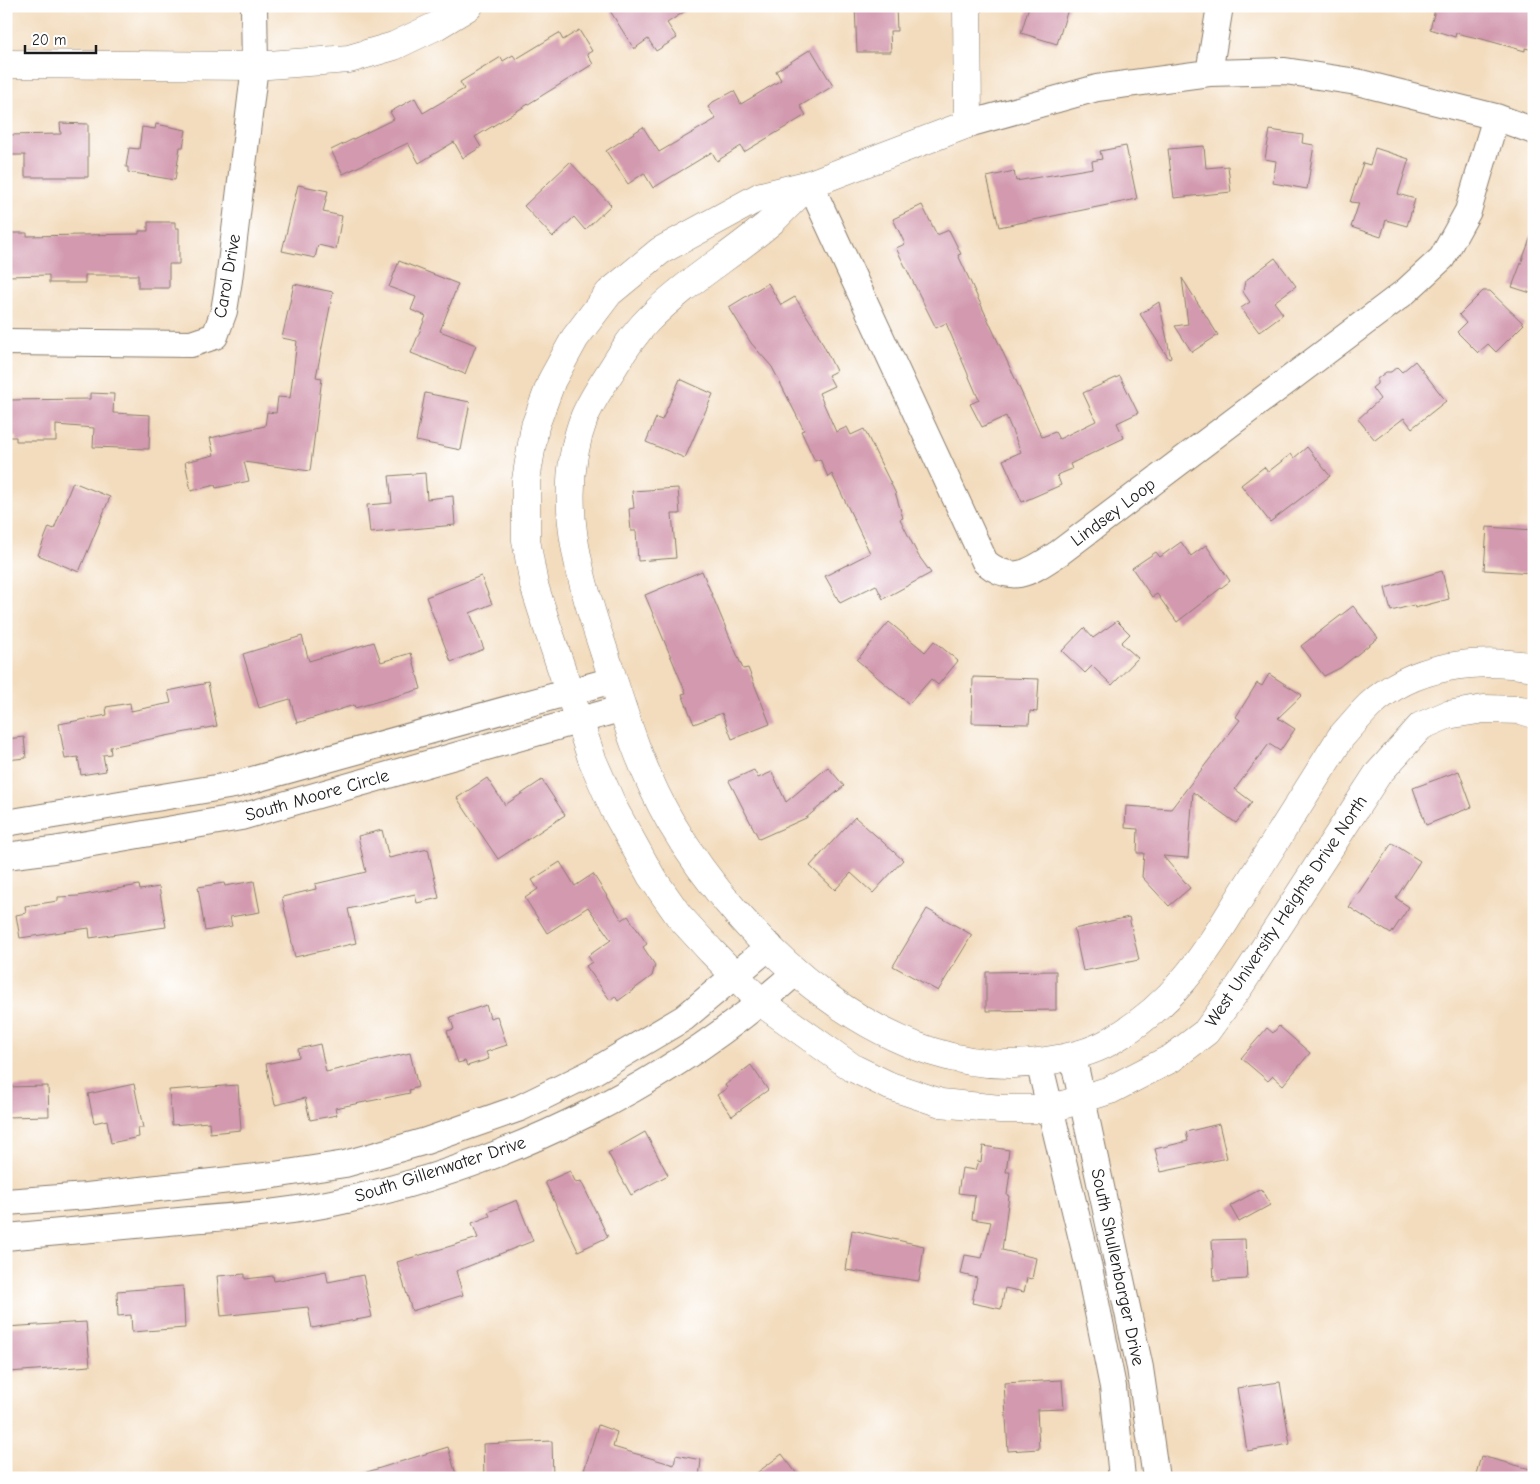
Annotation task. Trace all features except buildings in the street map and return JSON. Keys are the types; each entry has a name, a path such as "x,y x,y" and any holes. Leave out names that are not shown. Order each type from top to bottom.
{"street":[{"name":"Carol Drive","path":"6,342 191,344 216,336 224,311 229,280 254,66 254,6"},
{"path":"6,64 254,66 295,64 358,56 394,46 436,26 469,6"},
{"path":"967,6 968,124"},
{"path":"1209,73 1220,6"},
{"name":"West University Heights Drive North","path":"1534,131 1496,117 1357,82 1285,71 1209,73 1097,88 968,124 810,184 761,196 660,251 634,270 610,293 575,338 552,380 535,426 526,480 526,540 534,586 592,759 614,809 652,876 679,916 762,1003 853,1068 890,1086 941,1103 1000,1109 1050,1109 1110,1090 1172,1058 1206,1032 1239,987 1377,775 1421,726 1447,715 1484,709 1521,710 1534,714"},
{"name":"Lindsey Loop","path":"810,184 985,562 998,572 1013,576 1036,568 1059,553 1405,292 1442,258 1468,211 1496,117"},
{"name":"West University Heights Drive North","path":"810,184 772,220 647,320 626,346 585,417 576,448 572,476 571,533 584,590 636,749 669,819 716,887 740,917 807,984 888,1035 935,1054 979,1063 1022,1065 1073,1057 1106,1044 1156,1011 1194,970 1341,737 1370,705 1408,679 1430,671 1483,663 1507,662 1534,667"},
{"name":"South Moore Circle","path":"6,823 234,785 613,680"},
{"name":"South Moore Circle","path":"6,856 53,850 241,816 623,708"},
{"name":"South Gillenwater Drive","path":"6,1202 87,1196 283,1174 345,1164 426,1141 520,1108 593,1072 684,1018 770,946"},
{"name":"South Gillenwater Drive","path":"6,1237 265,1214 346,1200 422,1179 495,1155 560,1127 664,1071 762,1003 796,972"},
{"name":"South Shullenbarger Drive","path":"1073,1057 1140,1368 1156,1478"},
{"name":"South Shullenbarger Drive","path":"1039,1062 1088,1268 1113,1387 1122,1478"}]}
